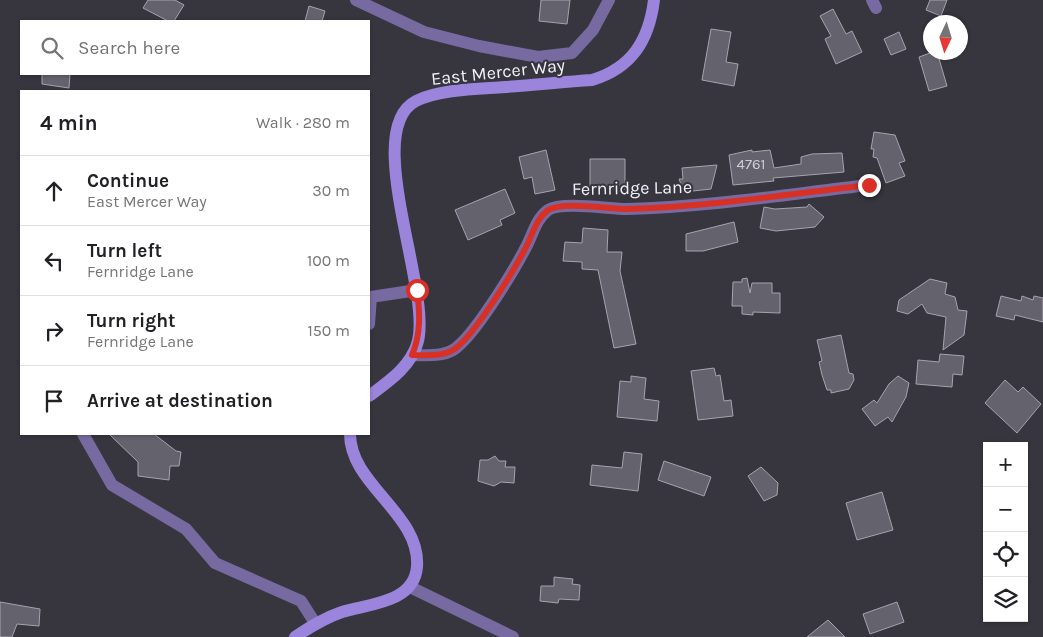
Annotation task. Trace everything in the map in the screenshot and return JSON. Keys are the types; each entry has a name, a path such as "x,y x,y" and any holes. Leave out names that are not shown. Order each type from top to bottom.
{"street":[{"path":"356,0 424,32 479,46 538,57 572,53 593,30 609,0"},
{"name":"East Mercer Way","path":"370,395 402,370 412,355 418,341 420,314 417,290 393,152 398,120 405,109 414,102 425,98 463,90 592,80 609,75 626,62 643,41 652,21 654,0"},
{"name":"Fernridge Lane","path":"412,355 441,354 452,350 461,343 486,313 526,247 534,228 549,210 559,206 608,210 691,206 869,185"},
{"path":"370,310 371,297 417,290"},
{"path":"84,435 112,485 186,530 215,564 301,601 315,623"},
{"path":"295,637 315,623 342,612 386,602 410,587 416,575 417,562 411,536 362,470 350,442 350,435"},
{"path":"410,587 513,637"}],"building":[{"path":"148,0 175,0 184,5 175,20 166,20 143,8"},
{"path":"541,0 570,0 567,24 539,21"},
{"path":"930,0 947,0 941,15 926,10"},
{"path":"309,6 325,11 322,20 305,20"},
{"path":"833,9 846,34 852,31 862,52 836,64 825,39 831,36 820,16"},
{"path":"711,29 731,32 726,62 738,64 734,86 702,80"},
{"path":"899,32 906,49 891,55 884,39"},
{"path":"923,56 923,60 939,60 947,86 929,91 919,57"},
{"path":"42,75 70,75 69,88 42,84"},
{"path":"874,132 895,135 905,161 899,163 905,176 886,183 877,158 873,157 874,149 871,149"},
{"path":"546,150 555,190 535,194 532,177 524,179 519,157"},
{"path":"752,150 752,152 770,150 774,168 801,164 801,157 812,154 842,153 844,172 773,178 774,181 733,185 729,155"},
{"path":"590,159 625,159 625,189 590,188"},
{"path":"717,165 711,189 684,192 679,179 683,179 682,168"},
{"path":"505,189 515,213 500,220 502,225 468,240 455,210"},
{"path":"809,204 824,217 815,227 776,231 760,228 764,207 775,209 807,207"},
{"path":"734,222 738,242 703,251 686,251 686,234"},
{"path":"583,228 608,230 607,252 622,252 620,271 636,344 614,348 598,270 582,269 582,262 563,261 565,242 582,243"},
{"path":"747,278 750,293 752,283 772,283 772,293 780,293 780,313 753,312 753,315 742,314 742,306 732,306 733,282 742,282 742,279"},
{"path":"930,279 947,283 945,294 955,297 958,310 967,311 964,335 943,350 946,317 927,313 922,304 908,314 897,311 899,300"},
{"path":"1001,296 1021,301 1022,296 1033,300 1034,296 1043,298 1043,322 1015,315 1014,320 996,316"},
{"path":"841,335 849,373 853,374 854,380 849,389 831,393 831,390 827,390 822,375 819,362 822,361 817,340"},
{"path":"940,354 964,356 962,375 953,374 952,387 916,384 918,360 939,362"},
{"path":"714,368 716,376 720,375 724,401 731,400 733,416 698,420 691,371"},
{"path":"631,376 646,378 644,399 659,401 657,421 617,417 620,381 631,382"},
{"path":"898,376 909,383 906,397 892,422 888,417 875,426 862,409 874,400 877,403 889,384"},
{"path":"1005,380 1018,392 1023,387 1041,404 1017,433 985,403"},
{"path":"110,435 155,435 176,451 181,452 179,466 170,466 169,480 138,476 138,462"},
{"path":"624,452 642,454 638,491 590,485 592,465 622,468"},
{"path":"495,456 499,461 506,461 505,467 515,467 514,483 501,482 494,486 478,481 480,460 488,460"},
{"path":"664,461 711,477 704,496 658,480"},
{"path":"761,467 778,483 777,495 764,501 748,476"},
{"path":"882,492 893,530 857,540 846,503"},
{"path":"554,577 573,579 572,584 580,585 579,600 559,599 558,603 540,601 541,586 554,586"},
{"path":"0,602 40,609 39,626 17,624 12,637 0,637"},
{"path":"897,602 904,622 870,634 863,614"},
{"path":"828,620 845,637 807,637"}],"route":[{"path":"417,290 420,314 418,341 412,355 441,354 452,350 461,343 486,313 526,247 534,228 542,216 549,210 559,206 608,210 647,209 691,206 869,185"}]}
